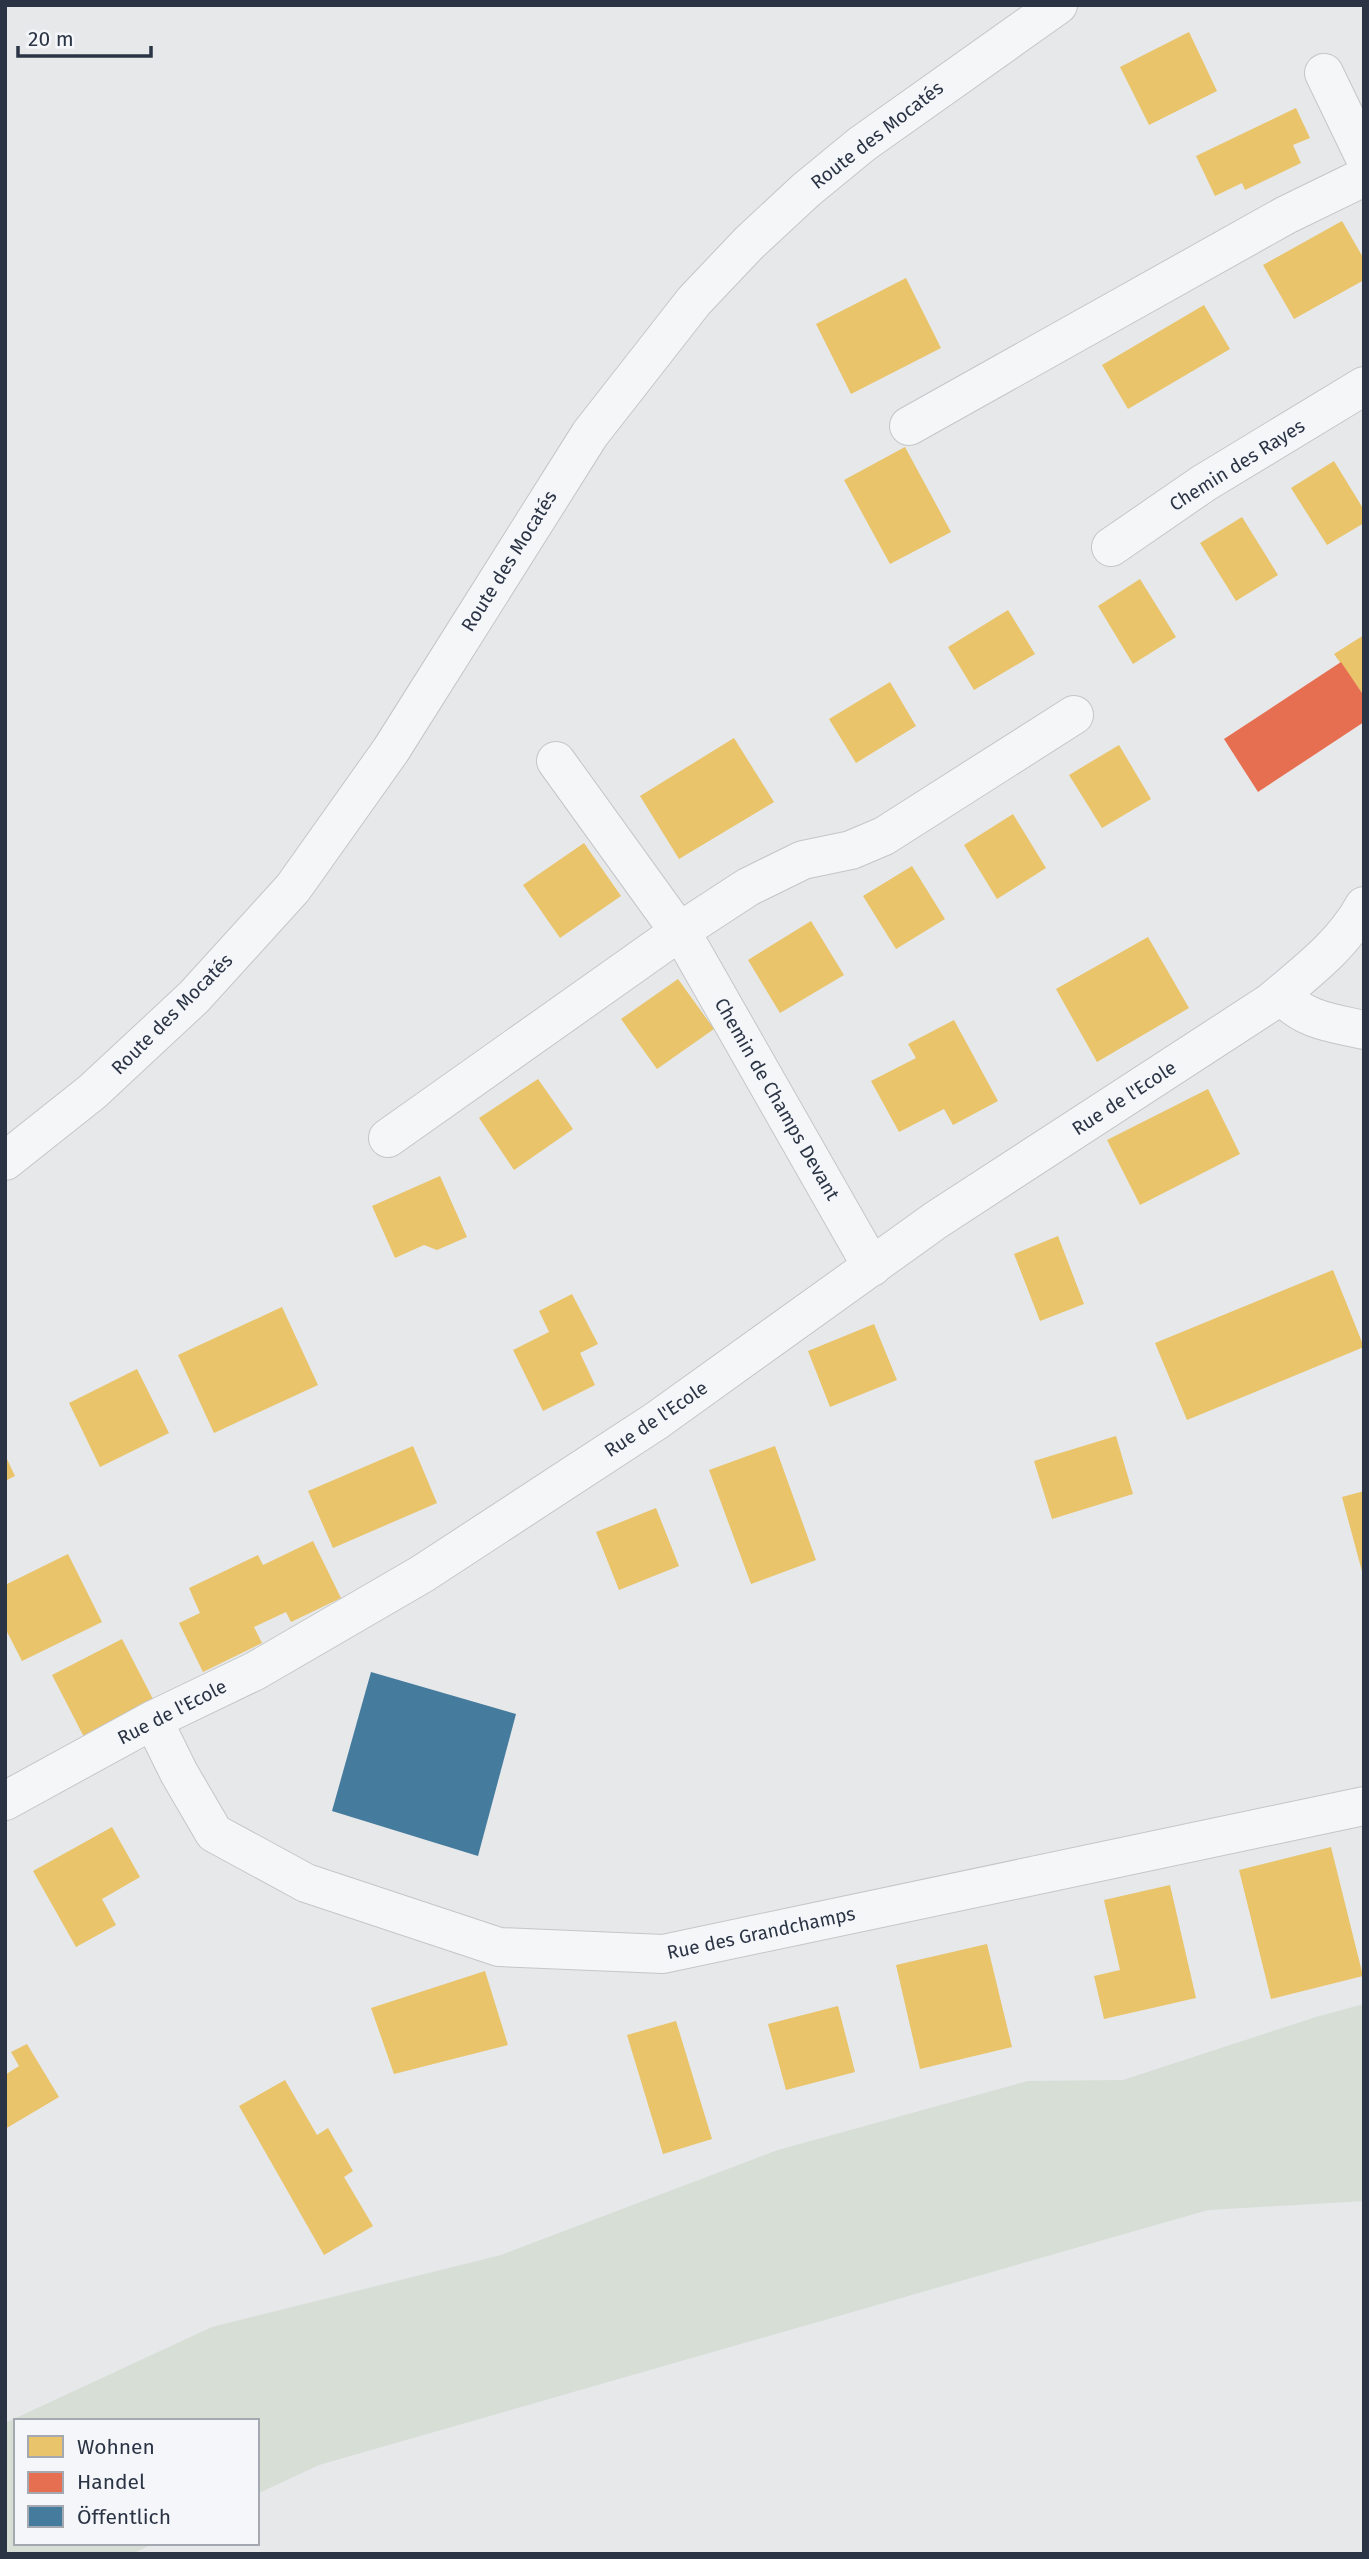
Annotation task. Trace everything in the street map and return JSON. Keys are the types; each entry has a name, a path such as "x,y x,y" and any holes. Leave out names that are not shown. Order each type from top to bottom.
{"street":[{"name":"Route des Mocatés","path":"5,1161 92,1092 194,997 293,888 391,750 590,434 694,301 749,243 806,190 862,144 1058,5"},
{"path":"1324,73 1364,156"},
{"path":"909,426 1286,215 1364,177"},
{"name":"Chemin des Rayes","path":"1111,547 1204,483 1364,386"},
{"path":"388,1138 748,887 803,860 851,850 884,836 1074,715"},
{"name":"Chemin de Champs Devant","path":"556,761 680,932 872,1267"},
{"name":"Rue de l'Ecole","path":"5,1801 153,1720 255,1671 422,1574 656,1421 936,1220 1281,994 1335,947 1364,906"},
{"path":"1281,994 1304,1015 1364,1030"},
{"name":"Rue des Grandchamps","path":"153,1720 179,1773 214,1832 306,1883 499,1947 663,1954 1364,1806"}],"shaded area":[{"path":"1364,2004 1364,2201 1208,2210 319,2465 259,2493 259,2419 14,2419 14,2545 150,2545 132,2554 5,2554 5,2423 212,2327 501,2255 778,2150 1028,2081 1123,2080"}],"building: Wohnen":[{"path":"1189,32 1217,91 1149,125 1120,67"},
{"path":"1296,108 1310,138 1293,145 1301,163 1245,190 1242,183 1215,196 1196,156"},
{"path":"1342,221 1364,259 1364,280 1294,319 1263,265"},
{"path":"906,278 941,348 851,394 816,324"},
{"path":"1204,305 1230,349 1128,409 1102,365"},
{"path":"905,447 951,532 890,564 844,480"},
{"path":"1334,461 1364,510 1364,523 1327,545 1291,488"},
{"path":"1242,517 1278,575 1236,601 1200,543"},
{"path":"1140,579 1176,637 1133,664 1098,606"},
{"path":"1008,610 1035,654 974,690 948,647"},
{"path":"1364,635 1364,696 1334,654"},
{"path":"890,682 916,726 856,763 829,719"},
{"path":"734,738 774,802 679,859 640,796"},
{"path":"1119,745 1151,799 1102,828 1069,775"},
{"path":"1013,814 1046,868 997,899 964,845"},
{"path":"584,843 621,896 560,938 523,885"},
{"path":"912,866 945,919 896,949 863,896"},
{"path":"811,921 844,975 780,1013 748,960"},
{"path":"1148,937 1189,1008 1097,1062 1056,989"},
{"path":"678,979 714,1029 657,1069 621,1019"},
{"path":"954,1020 998,1101 953,1125 944,1109 899,1132 871,1081 916,1058 908,1044"},
{"path":"538,1079 573,1129 514,1170 479,1118"},
{"path":"1208,1089 1240,1154 1140,1205 1107,1140"},
{"path":"440,1176 467,1237 437,1250 424,1245 395,1258 372,1206"},
{"path":"1058,1236 1084,1304 1040,1321 1014,1254"},
{"path":"1333,1270 1364,1347 1187,1420 1155,1343"},
{"path":"572,1294 598,1344 580,1353 595,1385 543,1411 513,1350 549,1332 539,1311"},
{"path":"282,1307 318,1385 214,1433 178,1355"},
{"path":"874,1324 897,1380 830,1407 808,1351"},
{"path":"137,1369 169,1433 100,1467 69,1403"},
{"path":"1116,1436 1133,1494 1052,1519 1034,1461"},
{"path":"413,1446 437,1503 333,1548 308,1491"},
{"path":"775,1446 816,1560 751,1584 709,1470"},
{"path":"5,1455 15,1476 5,1481"},
{"path":"1364,1491 1364,1575 1363,1575 1342,1497"},
{"path":"656,1508 679,1566 619,1590 596,1532"},
{"path":"313,1541 341,1598 291,1622 286,1612 254,1627 262,1643 203,1672 179,1623 200,1613 189,1588 258,1555 263,1565"},
{"path":"68,1554 102,1622 22,1661 5,1628 5,1585"},
{"path":"122,1639 154,1701 84,1737 52,1675"},
{"path":"112,1827 140,1877 102,1899 116,1925 76,1947 33,1871"},
{"path":"1331,1847 1363,1976 1271,1999 1239,1870"},
{"path":"1170,1885 1196,1998 1104,2019 1094,1976 1120,1970 1104,1900"},
{"path":"987,1944 1012,2047 920,2069 896,1965"},
{"path":"485,1971 508,2045 394,2074 371,2008"},
{"path":"838,2006 855,2072 786,2090 768,2024"},
{"path":"676,2021 712,2139 663,2154 627,2035"},
{"path":"27,2044 59,2097 5,2129 5,2075 19,2066 11,2052"},
{"path":"285,2080 317,2135 328,2128 353,2171 344,2177 373,2226 324,2255 239,2106"}],"building: Handel":[{"path":"1341,662 1364,696 1364,722 1258,792 1224,739"}],"building: Öffentlich":[{"path":"371,1672 516,1714 478,1856 332,1811"}]}
